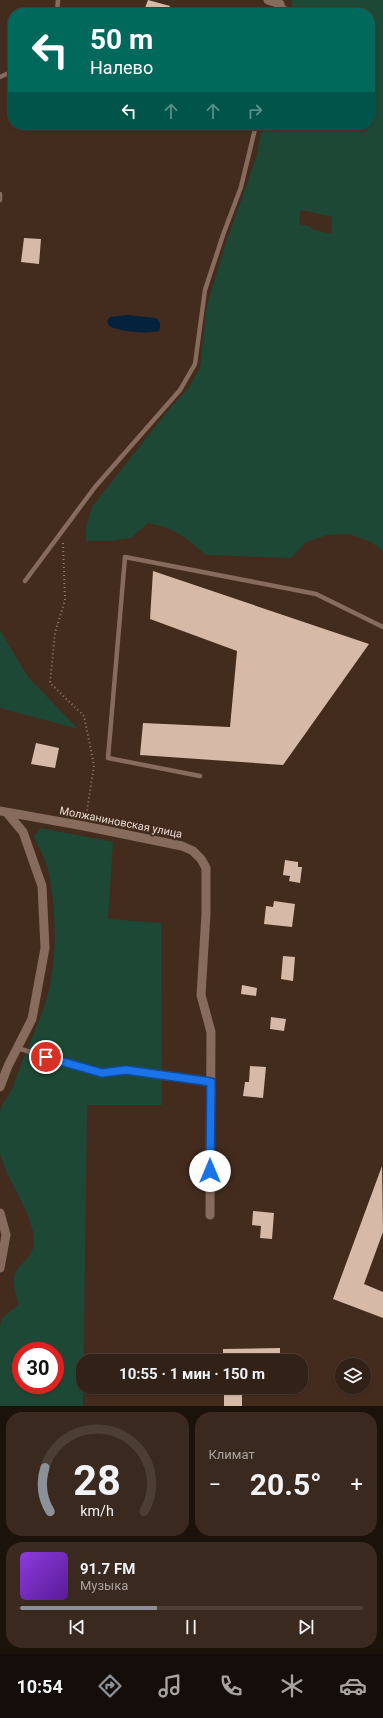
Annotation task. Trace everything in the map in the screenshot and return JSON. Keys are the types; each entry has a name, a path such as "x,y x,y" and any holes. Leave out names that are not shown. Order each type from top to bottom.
{"street":[{"path":"268,0 280,4"},
{"name":"Молжаниновская улица","path":"4,812 84,826 182,846 193,851 201,859 206,868 206,914 200,995 211,1032 210,1215"},
{"name":"Молжаниновская улица","path":"0,1087 17,1048 32,1019 44,948 42,886 23,832 4,812"},
{"path":"0,1213 6,1235 0,1268"}],"lane":[{"path":"280,4 285,8"},
{"path":"24,581 95,487 180,390 195,364 205,290 241,187 255,130"},
{"path":"0,194 0,200"},
{"path":"200,776 108,758 125,557 316,594 383,627"},
{"path":"17,1048 102,1073 126,1070 211,1082"}],"path":[{"path":"63,530 65,600 55,633 50,683 84,716 94,765 84,826"}],"green space":[{"path":"292,0 383,0 383,551 371,542 349,534 327,535 306,542 291,558 206,555 179,534 166,528 148,523 131,538 109,541 86,541 86,527 92,507 170,408 188,389 200,368 207,305 225,246 257,155 261,130 375,130 375,8 292,8","holes":["302,210 332,217 331,234 314,230 309,226 299,224 300,213"]},
{"path":"0,630 28,677 78,729 0,708"},
{"path":"40,828 113,842 108,919 161,923 162,1105 87,1105 84,1354 76,1354 76,1394 83,1394 83,1406 0,1406 0,1327 2,1318 19,1304 14,1288 16,1272 31,1252 34,1244 33,1233 26,1210 8,1176 0,1153 0,1111 13,1088 37,1026 49,991 52,975 55,940 54,906 47,864 34,837"}],"water":[{"path":"127,315 156,318 160,324 159,331 127,331 108,325 107,321 110,317"}],"building":[{"path":"148,0 170,6 169,8 145,8"},
{"path":"24,238 41,239 39,264 21,262"},
{"path":"153,571 369,644 283,765 140,755 143,723 230,727 237,651 150,619"},
{"path":"36,743 59,748 55,768 31,764"},
{"path":"285,860 298,862 298,867 302,867 300,883 289,881 290,876 283,875"},
{"path":"274,901 295,904 292,927 264,924 266,906 273,907"},
{"path":"283,956 295,957 293,981 281,979"},
{"path":"242,985 257,988 256,996 241,994"},
{"path":"271,1017 286,1019 284,1031 270,1029"},
{"path":"250,1066 266,1067 263,1098 243,1096 245,1082 249,1082"},
{"path":"382,1166 383,1232 364,1284 383,1292 383,1318 333,1299"},
{"path":"253,1211 274,1213 272,1239 260,1238 261,1226 252,1225"},
{"path":"280,1348 280,1354 223,1354 223,1349"},
{"path":"224,1394 242,1394 242,1406 224,1406"}],"route":[{"path":"46,1057 102,1073 126,1070 211,1082 210,1171"}]}
